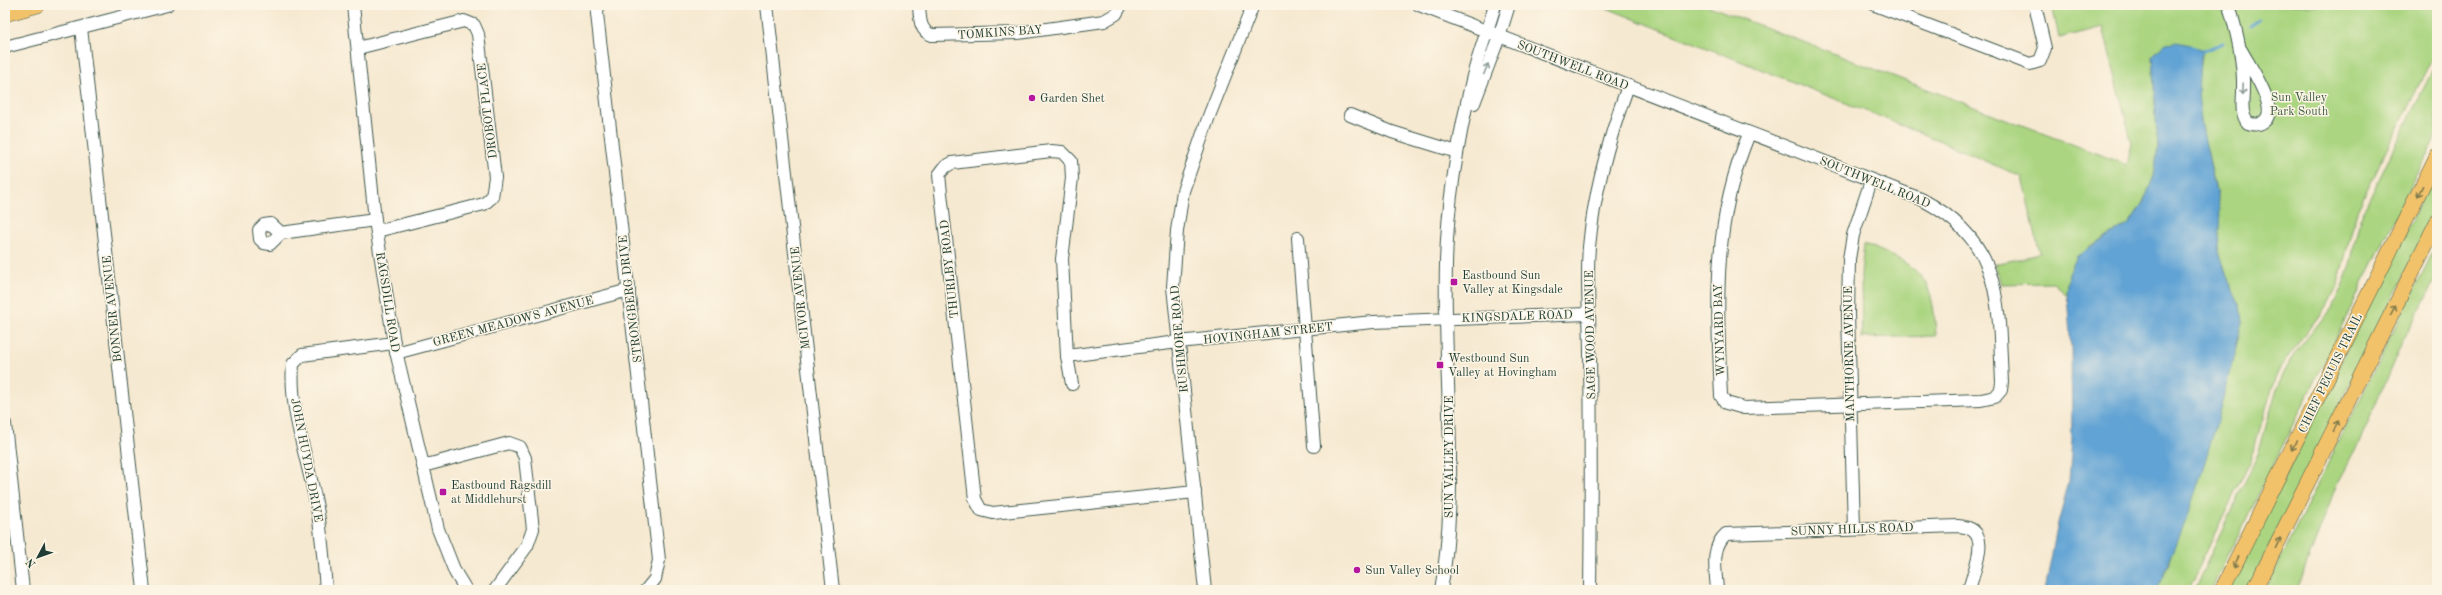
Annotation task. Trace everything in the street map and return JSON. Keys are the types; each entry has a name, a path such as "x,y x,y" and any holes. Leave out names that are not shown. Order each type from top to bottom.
{"main road":[{"path":"5,14 38,5"},
{"name":"CHIEF PEGUIS TRAIL","path":"2222,590 2437,156"},
{"path":"2254,590 2437,222"}],"street":[{"path":"5,47 167,5"},
{"name":"RAGSDILL ROAD","path":"353,5 376,226 395,348 438,528 455,572 466,590"},
{"name":"STRONGBERG DRIVE","path":"598,5 597,14 659,560 654,579 646,590"},
{"name":"MCIVOR AVENUE","path":"767,5 833,590"},
{"name":"TOMKINS BAY","path":"919,5 922,27 926,33 932,35 1018,33 1104,20 1116,14 1121,5"},
{"name":"RUSHMORE ROAD","path":"1206,590 1173,287 1183,191 1209,116 1253,5"},
{"name":"SOUTHWELL ROAD","path":"1419,5 1920,199 1941,210 1955,220 1980,250 1992,274 1997,299 2002,382 1998,394 1988,400 1850,404"},
{"name":"SUN VALLEY DRIVE","path":"1463,132 1472,79 1495,5"},
{"name":"SUN VALLEY DRIVE","path":"1441,590 1449,525 1451,473 1446,319 1448,227 1457,152 1463,132 1499,37 1509,5"},
{"path":"1875,5 2030,64 2040,61 2045,48 2034,5"},
{"path":"2229,5 2241,50 2244,82 2242,112 2248,123 2261,123 2265,121 2270,113 2268,99 2241,50"},
{"name":"DROBOT PLACE","path":"358,48 464,21 474,25 478,34 495,177 492,198 484,204 376,226"},
{"name":"BONNER AVENUE","path":"81,28 144,590"},
{"name":"SAGE WOOD AVENUE","path":"1590,590 1589,247 1597,191 1610,135 1628,86"},
{"path":"1350,115 1392,132 1457,152"},
{"name":"WYNYARD BAY","path":"1749,134 1731,183 1722,229 1718,270 1722,396 1726,403 1744,408 1850,404"},
{"name":"THURLBY ROAD","path":"1072,384 1067,356 1062,259 1072,178 1071,161 1062,152 1051,151 952,164 945,167 939,175 975,499 981,510 993,512 1195,492"},
{"name":"MANTHORNE AVENUE","path":"1854,529 1850,404 1849,259 1853,234 1871,181"},
{"path":"281,233 376,226"},
{"path":"1298,238 1314,446"},
{"name":"GREEN MEADOWS AVENUE","path":"395,348 629,290"},
{"name":"KINGSDALE ROAD","path":"1446,319 1588,314"},
{"name":"HOVINGHAM STREET","path":"1067,356 1178,342 1373,322 1446,319"},
{"name":"JOHN HUYDA DRIVE","path":"326,590 317,508 300,439 292,376 293,364 302,355 395,348"},
{"path":"5,424 22,590"},
{"path":"423,466 509,443 520,447 526,458 533,529 527,546 495,590"},
{"name":"SUNNY HILLS ROAD","path":"1717,590 1715,551 1718,542 1726,534 1735,532 1969,526 1976,532 1981,543 1969,590"}],"green space":[{"name":"Sun Valley Park South","path":"1599,5 1706,5 2127,165 2132,144 2103,27 2059,38 2053,10 2072,5 2437,5 2437,48 2357,211 2337,287 2327,305 2281,366 2275,379 2250,461 2188,590 2156,590 2170,562 2240,305 2230,285 2219,255 2219,209 2199,110 2199,71 2203,51 2152,56 2158,147 2154,176 2142,204 2129,224 2088,248 2069,274 2067,295 2053,283 2001,284 1995,264 2040,254 2022,177 1936,139"},
{"path":"2437,61 2437,133 2434,140 2211,590 2194,590 2258,454 2277,388 2295,353 2333,306 2341,291 2351,261 2360,218"},
{"path":"2437,168 2437,209 2248,590 2228,590"},
{"path":"1864,244 1898,259 1910,266 1920,275 1931,298 1936,336 1862,338 1861,275"},
{"path":"2437,244 2437,277 2401,344 2361,439 2338,481 2301,579 2295,590 2265,590"}],"water":[{"path":"2175,42 2191,45 2203,51 2200,60 2198,94 2201,122 2220,210 2218,248 2229,282 2240,305 2242,323 2206,459 2184,526 2156,590 2045,590 2058,523 2069,481 2072,439 2071,349 2067,295 2069,274 2077,256 2129,224 2143,203 2154,176 2158,147 2152,56 2166,43"}],"waterway":[{"path":"2250,26 2259,20"},
{"path":"2203,51 2222,43"}],"place":[{"name":"Garden Shet","path":"1032,98"},
{"name":"Eastbound Sun Valley at Kingsdale","path":"1454,282"},
{"name":"Westbound Sun Valley at Hovingham","path":"1440,365"},
{"name":"Eastbound Ragsdill at Middlehurst","path":"443,492"},
{"name":"Sun Valley School","path":"1357,570"}]}
